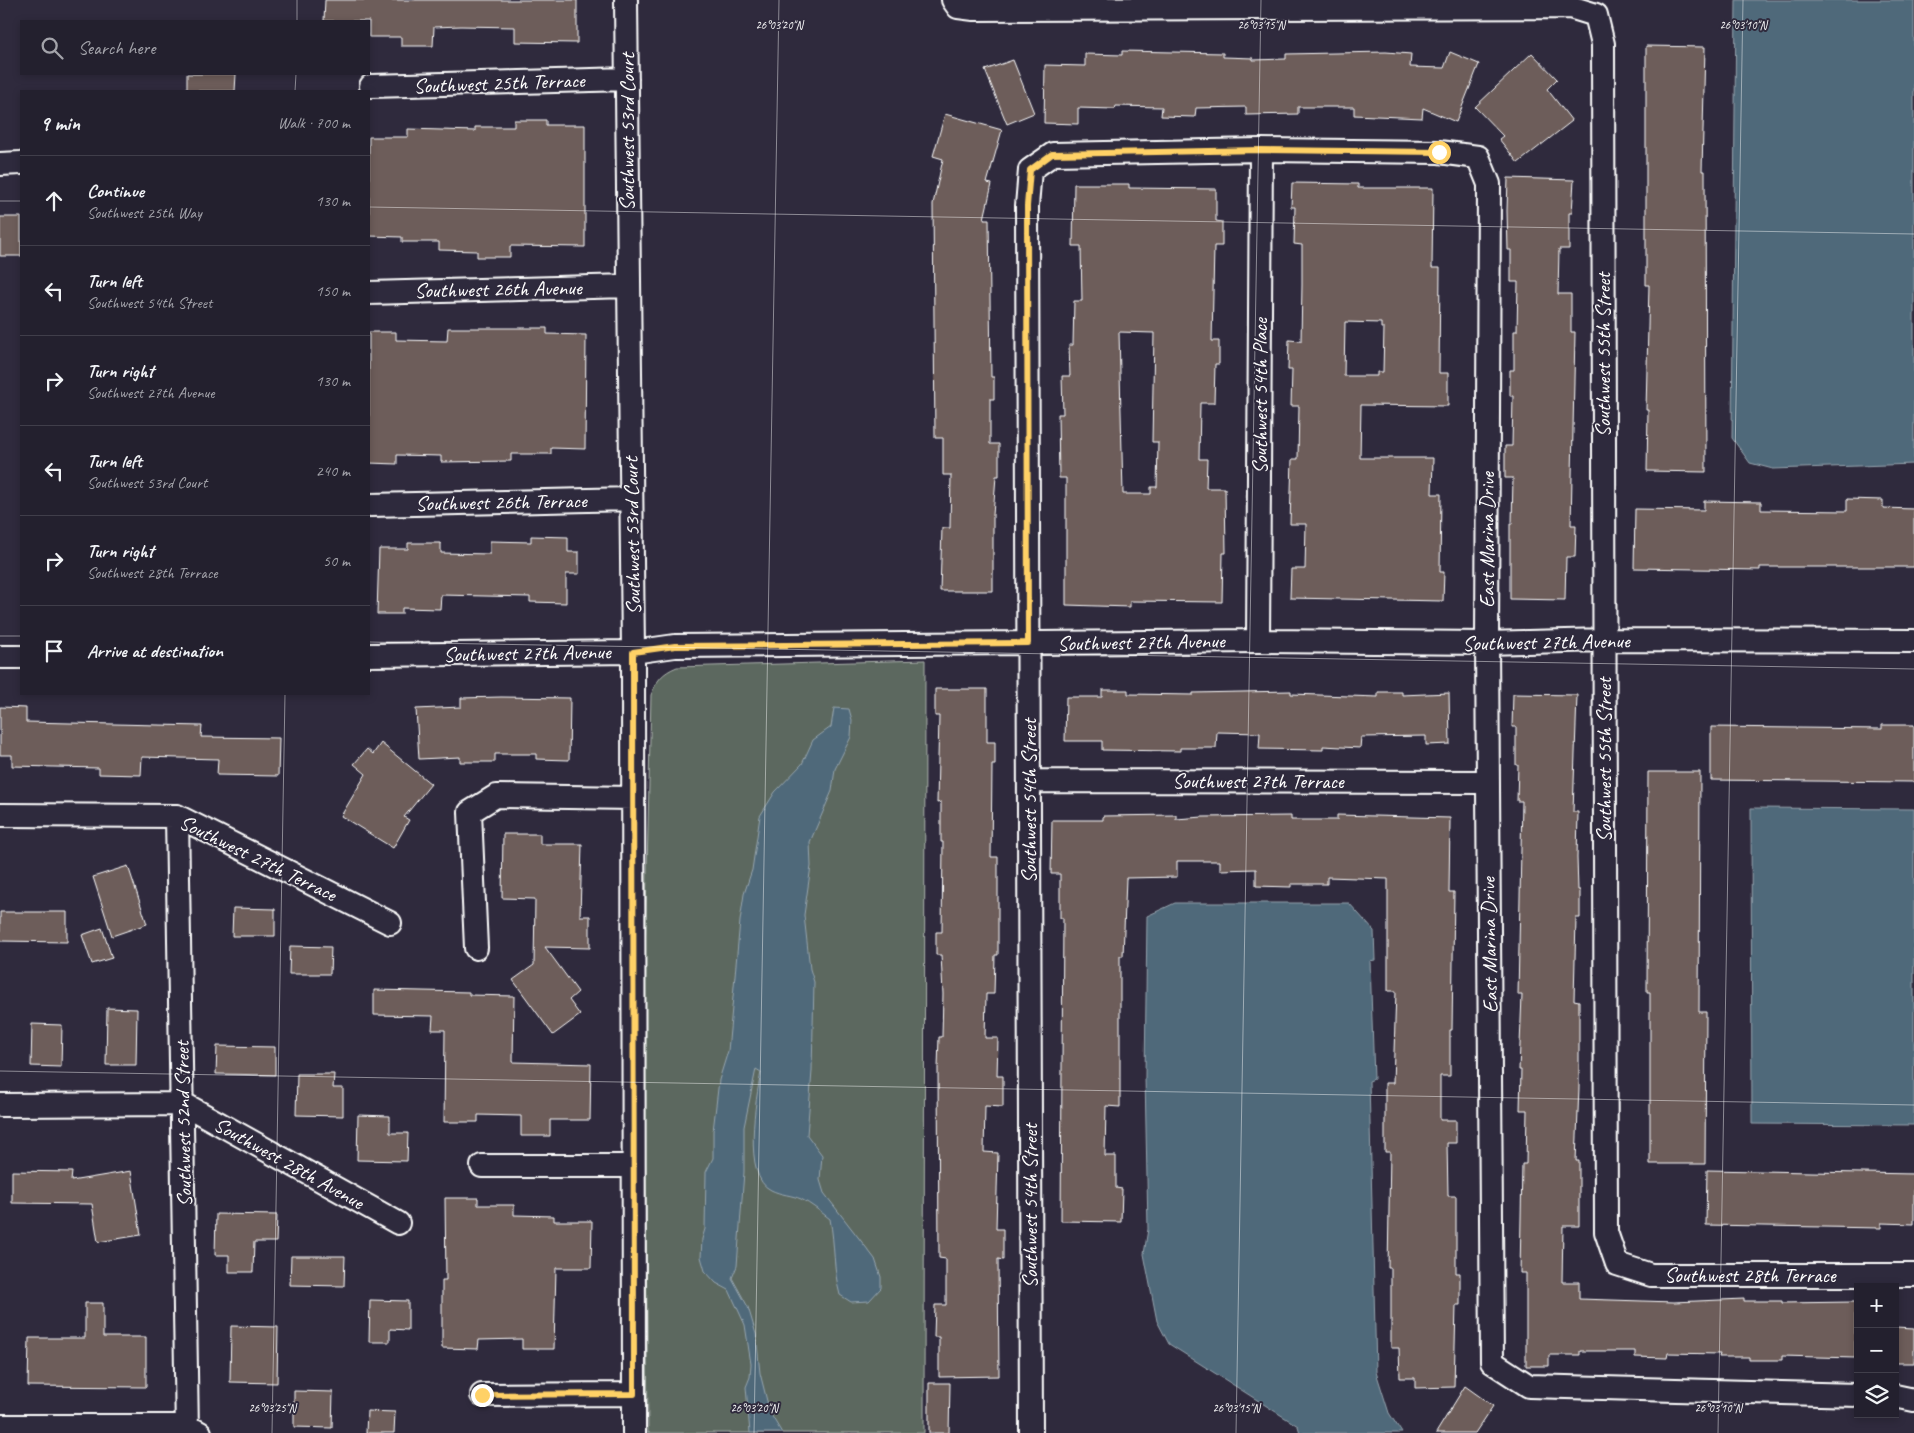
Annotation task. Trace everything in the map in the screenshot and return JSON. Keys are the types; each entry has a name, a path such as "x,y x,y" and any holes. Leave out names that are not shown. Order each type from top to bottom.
{"street":[{"name":"Southwest 53rd Court","path":"626,0 633,652 634,1433"},
{"name":"Southwest 55th Street","path":"956,3 974,9 1570,7 1596,15 1603,44 1606,1232 1617,1264"},
{"name":"Southwest 25th Terrace","path":"371,86 627,79"},
{"name":"East Marina Drive","path":"1261,150 1439,152 1478,157 1489,184 1486,643 1492,1362 1529,1386 1854,1395"},
{"name":"Southwest 54th Street","path":"1031,1433 1027,206 1030,170 1052,154 1261,150"},
{"name":"Southwest 54th Place","path":"1258,641 1261,150"},
{"path":"0,164 20,163"},
{"name":"Southwest 26th Avenue","path":"370,293 628,286"},
{"name":"Southwest 26th Terrace","path":"370,506 631,499"},
{"name":"Southwest 27th Avenue","path":"370,655 633,652 675,646 1258,641 1486,643 1604,640 1914,641"},
{"path":"0,657 20,657"},
{"name":"Southwest 27th Terrace","path":"1029,781 1487,782"},
{"path":"476,948 470,812 496,796 633,798"},
{"name":"Southwest 27th Terrace","path":"0,815 178,816 390,923"},
{"name":"Southwest 52nd Street","path":"178,816 192,1431"},
{"name":"Southwest 28th Avenue","path":"0,1105 184,1104 398,1223"},
{"path":"482,1166 633,1166"},
{"name":"Southwest 28th Terrace","path":"1617,1264 1651,1275 1914,1275"},
{"path":"482,1395 634,1394"},
{"path":"1899,1397 1914,1400"},
{"path":"0,1426 192,1431"}],"green space":[{"path":"925,660 924,1433 648,1433 644,1004 651,695 655,685 661,678 667,672 677,667"}],"water":[{"path":"1736,0 1914,0 1914,464 1773,469 1750,463 1732,438"},
{"path":"834,708 849,709 852,720 851,737 835,769 832,791 810,842 811,866 804,915 810,969 814,982 812,1071 807,1135 822,1155 820,1180 824,1193 875,1259 881,1277 881,1288 869,1301 851,1302 840,1295 830,1219 805,1201 771,1190 762,1182 756,1170 753,1136 761,1072 756,1069 744,1127 744,1172 737,1266 732,1278 748,1307 756,1334 760,1373 770,1413 782,1433 750,1433 746,1387 750,1377 751,1364 745,1325 729,1290 716,1283 705,1271 701,1257 702,1239 705,1229 706,1172 713,1158 713,1131 719,1080 728,1051 740,921 744,894 752,870 760,816 775,792 802,764 813,740 831,727"},
{"path":"1751,808 1914,809 1914,1125 1752,1124"},
{"path":"1175,903 1349,903 1374,931 1375,960 1370,961 1374,1079 1369,1081 1376,1372 1389,1413 1402,1433 1300,1433 1298,1426 1169,1344 1157,1321 1144,1254 1148,1229 1145,1077 1147,916"}],"building":[{"path":"325,0 577,0 577,43 515,42 515,27 461,26 434,27 433,46 401,46 401,37 370,37 370,20 324,20"},
{"path":"1646,46 1705,47 1702,171 1705,171 1706,472 1647,471 1648,410 1646,410 1649,285 1646,285"},
{"path":"1122,51 1223,53 1223,57 1253,58 1253,60 1286,59 1286,54 1386,52 1411,54 1410,67 1444,68 1450,52 1479,64 1456,122 1423,108 1422,118 1354,115 1354,107 1298,107 1298,114 1246,115 1246,107 1196,108 1195,117 1161,116 1162,107 1116,106 1115,109 1078,108 1078,124 1044,123 1045,65 1085,66 1085,54 1122,55"},
{"path":"1532,53 1557,79 1547,89 1572,121 1518,163 1499,139 1503,136 1475,107"},
{"path":"1013,60 1034,113 1007,124 985,70"},
{"path":"187,75 236,75 235,90 187,90"},
{"path":"945,114 1002,130 987,183 992,184 984,219 989,219 991,377 994,377 994,399 990,399 990,444 999,444 999,476 996,476 993,515 993,591 940,591 942,528 950,528 951,475 943,475 943,438 935,438 933,204 943,159 933,156"},
{"path":"514,120 546,120 546,125 585,125 585,247 510,246 510,257 477,257 477,251 439,250 439,242 402,242 402,237 370,236 370,137 408,137 408,129 475,131 475,127 514,127"},
{"path":"1508,178 1574,180 1572,213 1569,213 1569,249 1559,249 1558,294 1571,294 1571,332 1575,332 1571,525 1576,525 1575,557 1566,557 1565,600 1510,599 1510,524 1512,524 1513,478 1505,478 1505,446 1512,446 1513,396 1510,396 1510,370 1514,370 1514,331 1517,331 1518,282 1511,282 1511,250 1508,250"},
{"path":"1292,183 1358,184 1358,188 1433,188 1432,268 1440,268 1439,373 1448,373 1448,406 1361,405 1360,458 1433,458 1432,494 1441,494 1440,572 1444,572 1443,601 1290,598 1291,569 1305,569 1306,524 1290,524 1292,459 1298,459 1299,406 1291,406 1292,370 1288,370 1289,340 1301,341 1302,285 1302,245 1294,244 1295,207 1291,207","holes":["1345,322 1381,323 1381,328 1384,328 1383,372 1377,372 1377,376 1344,376"]},
{"path":"1074,184 1129,184 1129,188 1216,189 1216,221 1222,222 1222,246 1214,246 1212,341 1219,341 1219,364 1215,364 1214,403 1200,403 1199,459 1207,459 1206,488 1225,488 1226,553 1223,553 1222,602 1130,601 1130,607 1066,605 1066,478 1059,478 1058,414 1063,414 1062,376 1070,376 1069,345 1073,345 1074,301 1082,301 1081,246 1073,246","holes":["1119,332 1154,333 1152,442 1158,442 1157,487 1151,487 1151,494 1123,494"]},
{"path":"0,217 20,217 20,256 0,256"},
{"path":"448,328 547,328 547,334 586,335 585,449 551,448 551,454 511,454 511,461 441,462 441,456 397,455 397,464 370,463 370,332 396,332 396,340 447,341"},
{"path":"1847,499 1883,500 1883,508 1914,509 1914,567 1760,567 1760,570 1634,568 1635,509 1704,510 1704,501 1761,502 1761,510 1847,511"},
{"path":"531,536 568,537 568,552 579,552 579,574 566,574 566,603 530,602 530,597 441,595 440,609 402,608 402,614 377,614 379,549 408,549 408,543 441,543 441,553 490,554 490,541 531,542"},
{"path":"935,689 987,689 987,742 995,742 995,765 992,765 991,857 998,857 998,955 995,955 994,994 986,994 985,1038 998,1038 997,1076 1003,1076 1003,1107 985,1106 984,1152 998,1153 996,1229 1003,1229 1003,1260 998,1259 999,1376 939,1377 939,1337 934,1337 935,1305 946,1305 946,1259 939,1258 938,1068 939,1037 942,1037 943,994 941,955 936,955 936,932 942,932 943,842 941,842 941,802 937,803 939,716 935,716"},
{"path":"1102,690 1128,690 1128,694 1193,695 1193,693 1291,691 1291,694 1378,697 1378,692 1402,692 1402,695 1449,693 1450,744 1426,745 1426,736 1361,737 1360,748 1323,746 1323,750 1259,749 1260,733 1217,732 1216,748 1180,748 1180,751 1102,750 1102,741 1065,741 1066,697 1102,697"},
{"path":"1513,694 1577,695 1573,812 1578,812 1577,858 1578,890 1580,890 1580,918 1576,918 1574,1000 1579,1001 1579,1087 1576,1161 1579,1161 1579,1226 1563,1226 1562,1282 1579,1282 1579,1299 1674,1302 1744,1299 1744,1301 1782,1301 1782,1303 1854,1302 1854,1358 1782,1356 1782,1360 1749,1360 1749,1357 1719,1357 1720,1354 1668,1353 1667,1358 1635,1357 1635,1351 1580,1351 1580,1355 1549,1355 1549,1366 1526,1366 1526,1273 1520,1273 1522,1164 1526,1164 1527,1110 1520,1110 1521,1070 1519,1070 1522,995 1518,995 1522,801 1517,801 1516,727 1512,727"},
{"path":"461,698 570,698 569,760 536,759 536,754 495,754 495,762 460,762 460,757 419,759 416,709 461,707"},
{"path":"0,707 26,708 26,722 202,726 201,737 279,738 278,776 217,775 218,759 142,757 141,775 99,774 99,768 12,766 12,755 0,755"},
{"path":"1882,725 1914,725 1914,782 1711,780 1711,727 1882,729"},
{"path":"381,743 431,784 404,817 409,820 393,848 341,816 366,774 354,764 367,749 373,754"},
{"path":"1648,772 1700,772 1699,1012 1706,1012 1705,1164 1650,1164 1650,992 1647,992"},
{"path":"1176,815 1176,819 1291,816 1291,820 1337,820 1337,815 1450,818 1449,892 1454,892 1452,1030 1450,1030 1450,1076 1440,1076 1440,1120 1456,1120 1456,1143 1447,1143 1448,1196 1456,1196 1456,1273 1460,1273 1460,1305 1456,1305 1454,1387 1415,1388 1415,1378 1400,1378 1399,1348 1391,1348 1391,1268 1388,1268 1390,1152 1385,1152 1385,1083 1393,1083 1396,991 1388,991 1388,879 1327,877 1327,884 1291,884 1291,887 1256,886 1256,869 1220,870 1220,861 1177,861 1177,877 1126,878 1123,956 1120,956 1120,1107 1106,1106 1105,1156 1116,1156 1116,1188 1122,1189 1121,1222 1061,1221 1063,918 1060,918 1060,874 1051,874 1052,820 1103,820 1103,816"},
{"path":"503,834 540,834 540,844 582,844 580,916 590,916 590,948 545,947 578,992 569,1000 580,1015 553,1035 513,980 534,965 535,899 502,898"},
{"path":"128,866 147,924 112,936 93,877"},
{"path":"233,908 275,909 275,936 232,936"},
{"path":"0,912 67,912 67,942 0,941"},
{"path":"102,928 112,958 92,964 82,935"},
{"path":"290,946 331,947 330,974 289,974"},
{"path":"374,990 469,992 469,995 514,996 513,1062 591,1064 590,1120 550,1120 550,1136 521,1136 521,1116 478,1115 478,1122 444,1122 445,1030 432,1030 433,1016 374,1015"},
{"path":"107,1008 137,1009 136,1065 106,1065"},
{"path":"32,1024 62,1025 61,1067 31,1066"},
{"path":"217,1046 275,1047 275,1075 216,1074"},
{"path":"297,1074 334,1074 333,1088 343,1088 343,1116 296,1115"},
{"path":"358,1115 390,1116 390,1133 408,1133 407,1161 357,1160"},
{"path":"1707,1170 1914,1174 1914,1224 1881,1223 1881,1228 1706,1225"},
{"path":"12,1171 72,1172 71,1181 131,1171 141,1235 98,1242 92,1204 12,1203"},
{"path":"445,1198 478,1198 478,1205 514,1205 514,1215 554,1216 554,1221 592,1221 591,1268 556,1268 554,1349 522,1349 522,1339 479,1340 478,1349 442,1348 442,1280 446,1280"},
{"path":"216,1214 277,1215 276,1242 254,1242 253,1272 229,1272 229,1255 215,1255"},
{"path":"291,1256 345,1256 344,1286 290,1285"},
{"path":"370,1300 408,1301 408,1330 390,1329 390,1342 369,1342"},
{"path":"85,1303 103,1303 103,1337 146,1337 146,1387 28,1386 29,1338 85,1338"},
{"path":"231,1326 278,1327 277,1383 230,1382"},
{"path":"1899,1327 1914,1328 1914,1363 1899,1363"},
{"path":"929,1383 950,1383 949,1433 929,1433"},
{"path":"1465,1386 1493,1406 1475,1433 1436,1433"},
{"path":"294,1391 333,1392 332,1428 294,1427"},
{"path":"367,1411 395,1412 394,1433 366,1433"}],"route":[{"path":"482,1395 634,1394 633,652 675,646 1028,643 1027,206 1030,170 1052,154 1261,150 1439,152"}]}
